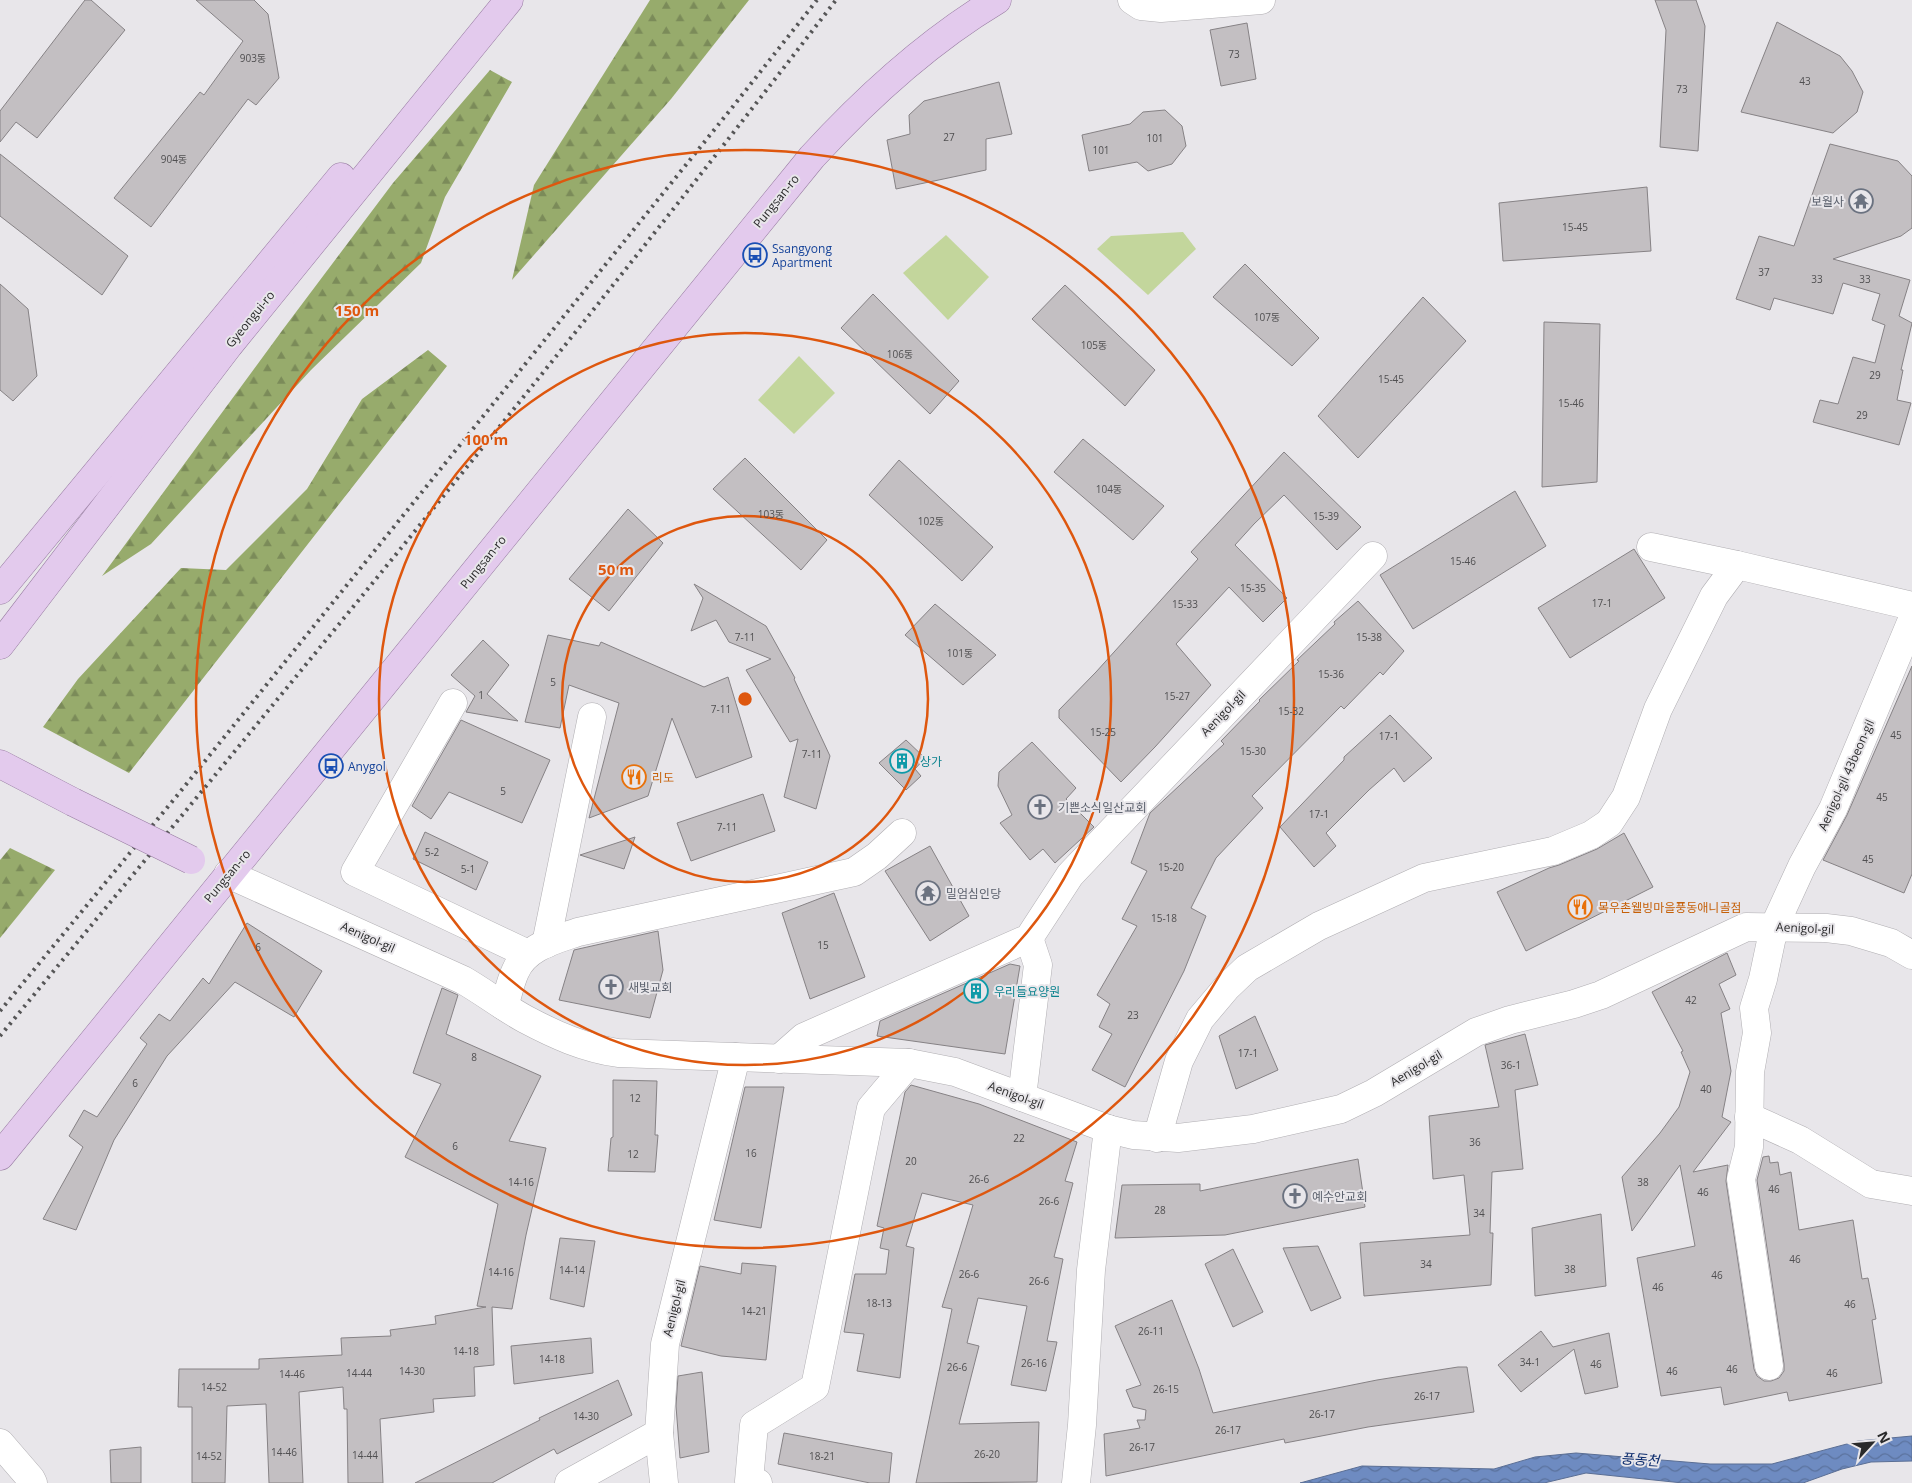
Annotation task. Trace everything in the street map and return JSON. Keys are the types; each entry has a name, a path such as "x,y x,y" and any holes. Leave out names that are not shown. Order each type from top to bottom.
{"main road":[{"name":"Gyeongui-ro","path":"0,590 487,0"},
{"name":"Gyeongui-ro","path":"0,645 229,345 509,0"},
{"name":"Pungsan-ro","path":"0,1156 812,157 840,126 904,66 948,32 997,0"},
{"path":"0,764 190,860 228,874"}],"street":[{"path":"1132,0 1141,6 1161,8 1261,0"},
{"path":"1650,547 1737,565 1912,606"},
{"name":"Aenigol-gil","path":"1029,938 1070,875 1373,556"},
{"path":"1157,1138 1180,1062 1200,1019 1227,987 1247,968 1319,926 1424,878 1553,851 1590,835 1609,823 1626,797 1658,709 1714,596 1737,565"},
{"name":"Aenigol-gil 43beon-gil","path":"1769,1366 1741,1179 1749,1147 1750,1072 1757,1033 1754,1008 1763,979 1774,927 1799,873 1833,809 1912,620"},
{"path":"453,703 355,872 537,949"},
{"path":"537,949 592,716"},
{"path":"504,1006 515,971 537,949 578,932 854,872 877,856 902,833"},
{"name":"Aenigol-gil","path":"228,874 463,980 524,1018 572,1042 595,1049 618,1053 909,1064 954,1072 1108,1129 1132,1135 1157,1138 1178,1138 1253,1130 1341,1109 1374,1093 1476,1032 1510,1020 1574,1004 1601,995 1746,927 1826,928 1851,931 1891,943 1912,955"},
{"path":"779,1058 804,1037 1029,938 1038,964 1022,1097"},
{"name":"Aenigol-gil","path":"664,1483 659,1432 665,1344 736,1057"},
{"path":"758,1483 749,1481 754,1425 815,1387 871,1108 909,1064"},
{"path":"1749,1117 1800,1140 1871,1184 1912,1191"},
{"path":"1076,1483 1082,1425 1091,1270 1108,1129"},
{"path":"569,1483 659,1432"},
{"path":"0,1443 33,1483"}],"green space":[{"path":"650,0 749,0 671,99 512,280 534,185"},
{"path":"490,70 512,82 445,197 421,263 311,370 151,544 102,576 393,183"},
{"path":"1183,232 1196,249 1148,295 1097,249 1111,236"},
{"path":"946,235 989,277 948,320 903,273"},
{"path":"428,350 447,366 129,773 43,727 78,679 181,568 226,570 307,489 362,399"},
{"path":"799,356 835,393 794,434 758,400"},
{"path":"10,848 55,870 0,938 0,860"}],"water":[{"name":"풍동천","path":"1912,1436 1912,1461 1871,1462 1842,1469 1803,1483 1683,1483 1586,1473 1544,1483 1300,1483 1362,1466 1494,1469 1535,1457 1576,1453 1710,1464 1772,1464 1858,1441"}],"building":[{"path":"85,0 91,0 125,30 37,138 16,122 0,142 0,111"},
{"path":"196,0 254,0 268,14 279,78 256,105 248,99 151,227 114,198 200,92 204,95 243,41"},
{"path":"1655,0 1696,0 1705,26 1698,151 1660,147 1666,30"},
{"path":"1777,22 1840,56 1852,71 1863,92 1857,112 1833,133 1741,112"},
{"path":"1247,23 1256,79 1221,86 1210,30"},
{"path":"999,82 1012,134 986,139 986,170 896,189 887,140 910,134 909,115 924,101"},
{"path":"1165,110 1182,126 1186,146 1172,164 1148,171 1137,162 1089,171 1082,135 1130,124 1143,112"},
{"path":"1830,144 1898,161 1912,176 1912,228 1901,236 1833,259 1910,280 1899,316 1912,323 1901,370 1903,370 1897,400 1911,403 1899,445 1813,422 1820,400 1838,404 1853,357 1875,363 1885,325 1872,320 1880,294 1843,283 1833,314 1774,298 1770,310 1736,299 1759,236 1794,246"},
{"path":"0,154 128,256 102,295 0,216"},
{"path":"1647,187 1651,251 1503,261 1499,203"},
{"path":"1245,264 1319,338 1292,366 1213,297"},
{"path":"0,284 28,309 37,376 13,401 0,390"},
{"path":"1065,285 1155,370 1125,406 1032,319"},
{"path":"873,294 959,381 930,414 841,328"},
{"path":"1423,297 1466,341 1358,458 1318,416"},
{"path":"1544,322 1600,324 1597,482 1542,487"},
{"path":"1083,439 1164,506 1133,540 1054,472"},
{"path":"1284,452 1361,527 1337,550 1284,495 1254,524 1235,545 1287,598 1263,622 1229,587 1176,644 1211,685 1121,782 1059,718 1059,710 1198,559 1191,552"},
{"path":"745,458 827,540 801,570 713,489"},
{"path":"899,460 993,547 962,581 869,495"},
{"path":"1515,491 1546,546 1413,629 1380,575"},
{"path":"628,509 663,543 609,611 569,579"},
{"path":"1634,549 1665,598 1570,658 1538,608"},
{"path":"694,584 766,626 795,678 830,756 816,809 784,797 798,739 790,742 746,670 771,659 729,642 716,620 691,631 703,598"},
{"path":"1358,601 1404,651 1383,675 1380,672 1344,709 1341,706 1252,796 1263,808 1216,858 1191,908 1206,916 1184,971 1125,1087 1092,1070 1112,1034 1099,1027 1110,1004 1097,995 1137,926 1122,919 1147,871 1131,863 1150,813 1224,744 1221,741 1259,700 1335,624 1334,622"},
{"path":"935,604 996,655 963,685 905,635"},
{"path":"548,635 599,646 601,642 704,687 728,677 752,757 696,778 672,718 648,796 589,818 619,703 569,685 560,728 525,722"},
{"path":"483,640 509,665 487,694 518,721 466,712 475,696 451,675"},
{"path":"1912,666 1912,874 1904,893 1823,860 1847,815"},
{"path":"1390,715 1432,758 1404,782 1394,768 1369,790 1326,833 1336,846 1314,867 1280,827 1344,760 1344,757"},
{"path":"461,720 550,760 522,823 449,792 431,819 412,806"},
{"name":"상가","path":"906,740 925,758 915,769 921,776 906,790 879,763"},
{"name":"기쁜소식일산교회","path":"1032,742 1076,788 1066,799 1094,827 1055,863 1043,849 1030,860 1000,823 1012,815 998,786 999,772"},
{"path":"763,794 775,831 691,861 677,823"},
{"path":"425,832 488,862 476,890 413,859"},
{"path":"1624,833 1653,887 1526,951 1497,892 1549,868 1597,849"},
{"path":"635,837 624,869 580,855"},
{"name":"밀엄심인당","path":"930,846 969,916 930,941 885,871"},
{"path":"834,893 865,977 810,999 782,913"},
{"path":"247,923 322,971 294,1017 235,982 167,1056 114,1140 76,1230 43,1219 83,1147 69,1136 84,1110 97,1117 147,1044 140,1038 159,1014 170,1021 203,978 209,984"},
{"name":"새빛교회","path":"658,931 663,970 650,1018 559,1000 574,950"},
{"path":"1727,953 1736,975 1719,984 1730,1009 1721,1013 1731,1071 1722,1117 1731,1122 1693,1172 1728,1165 1726,1181 1754,1369 1757,1376 1764,1381 1779,1378 1784,1371 1757,1180 1763,1157 1769,1156 1770,1163 1778,1162 1780,1175 1791,1172 1799,1230 1853,1220 1862,1279 1868,1278 1876,1319 1872,1320 1882,1383 1789,1401 1787,1392 1724,1405 1721,1387 1661,1396 1637,1258 1695,1246 1680,1165 1632,1231 1622,1177 1660,1133 1679,1107 1690,1072 1681,1052 1683,1051 1652,992"},
{"name":"우리들요양원","path":"1010,964 1020,966 1005,1054 877,1036 880,1021"},
{"path":"442,988 458,995 446,1034 541,1076 509,1141 546,1148 526,1235 512,1309 492,1307 494,1365 474,1367 475,1396 433,1399 434,1412 380,1419 383,1483 348,1483 347,1409 344,1409 343,1387 299,1392 303,1483 269,1483 266,1404 227,1406 225,1483 192,1483 192,1407 178,1407 179,1369 259,1369 259,1359 342,1355 341,1338 391,1336 390,1330 436,1324 435,1316 486,1307 477,1306 498,1204 405,1157 441,1084 413,1073"},
{"path":"1255,1016 1278,1070 1236,1089 1219,1036"},
{"path":"1525,1034 1538,1085 1515,1090 1523,1169 1492,1172 1490,1233 1493,1233 1491,1285 1364,1296 1360,1243 1470,1235 1464,1175 1433,1179 1429,1116 1499,1107 1485,1045"},
{"path":"613,1080 657,1081 655,1135 658,1135 655,1172 608,1171 611,1138 613,1137"},
{"path":"911,1085 979,1104 1077,1142 1065,1181 1073,1183 1054,1257 1063,1259 1047,1341 1057,1342 1046,1391 1011,1385 1027,1306 978,1298 967,1343 979,1346 959,1424 1039,1422 1037,1482 916,1483 952,1309 942,1307 973,1205 922,1193 906,1246 914,1248 900,1378 857,1371 864,1334 844,1332 855,1274 886,1274 889,1250 880,1248 884,1228 877,1226 905,1092"},
{"path":"745,1087 784,1087 761,1228 714,1220"},
{"path":"1358,1159 1365,1207 1225,1235 1115,1238 1122,1185 1200,1184 1200,1191"},
{"path":"1601,1214 1606,1286 1535,1296 1532,1228"},
{"path":"560,1238 595,1241 584,1307 550,1299"},
{"path":"1318,1246 1341,1298 1311,1311 1283,1248"},
{"path":"1233,1249 1263,1312 1233,1327 1205,1264"},
{"path":"742,1263 776,1266 766,1360 721,1356 681,1346 700,1266 741,1274"},
{"path":"1172,1300 1199,1369 1213,1413 1377,1380 1458,1367 1467,1367 1474,1412 1368,1427 1285,1443 1284,1439 1106,1476 1104,1434 1140,1428 1137,1420 1145,1420 1146,1410 1133,1407 1126,1390 1141,1385 1115,1326"},
{"path":"1541,1331 1553,1347 1609,1333 1618,1387 1585,1394 1574,1349 1521,1392 1498,1365"},
{"path":"591,1338 593,1373 514,1384 511,1346"},
{"path":"702,1372 709,1452 680,1458 676,1406 678,1376"},
{"path":"618,1380 632,1415 557,1454 554,1449 492,1483 415,1483 540,1420 539,1418"},
{"path":"784,1433 892,1453 889,1483 870,1483 778,1464"},
{"path":"141,1447 141,1483 111,1483 110,1450"}],"railway":[{"path":"0,1011 180,792 817,0"},
{"path":"0,1036 317,651 527,392 734,132 836,0"}],"place":[{"name":"보월사","path":"1861,201"},
{"name":"Ssangyong Apartment","path":"755,255"},
{"name":"상가","path":"902,761"},
{"name":"Anygol","path":"331,766"},
{"name":"리도","path":"634,777"},
{"name":"기쁜소식일산교회","path":"1040,807"},
{"name":"밀엄심인당","path":"928,893"},
{"name":"목우촌웰빙마을풍동애니골점","path":"1580,907"},
{"name":"새빛교회","path":"611,987"},
{"name":"우리들요양원","path":"976,991"},
{"name":"예수안교회","path":"1295,1196"}]}
